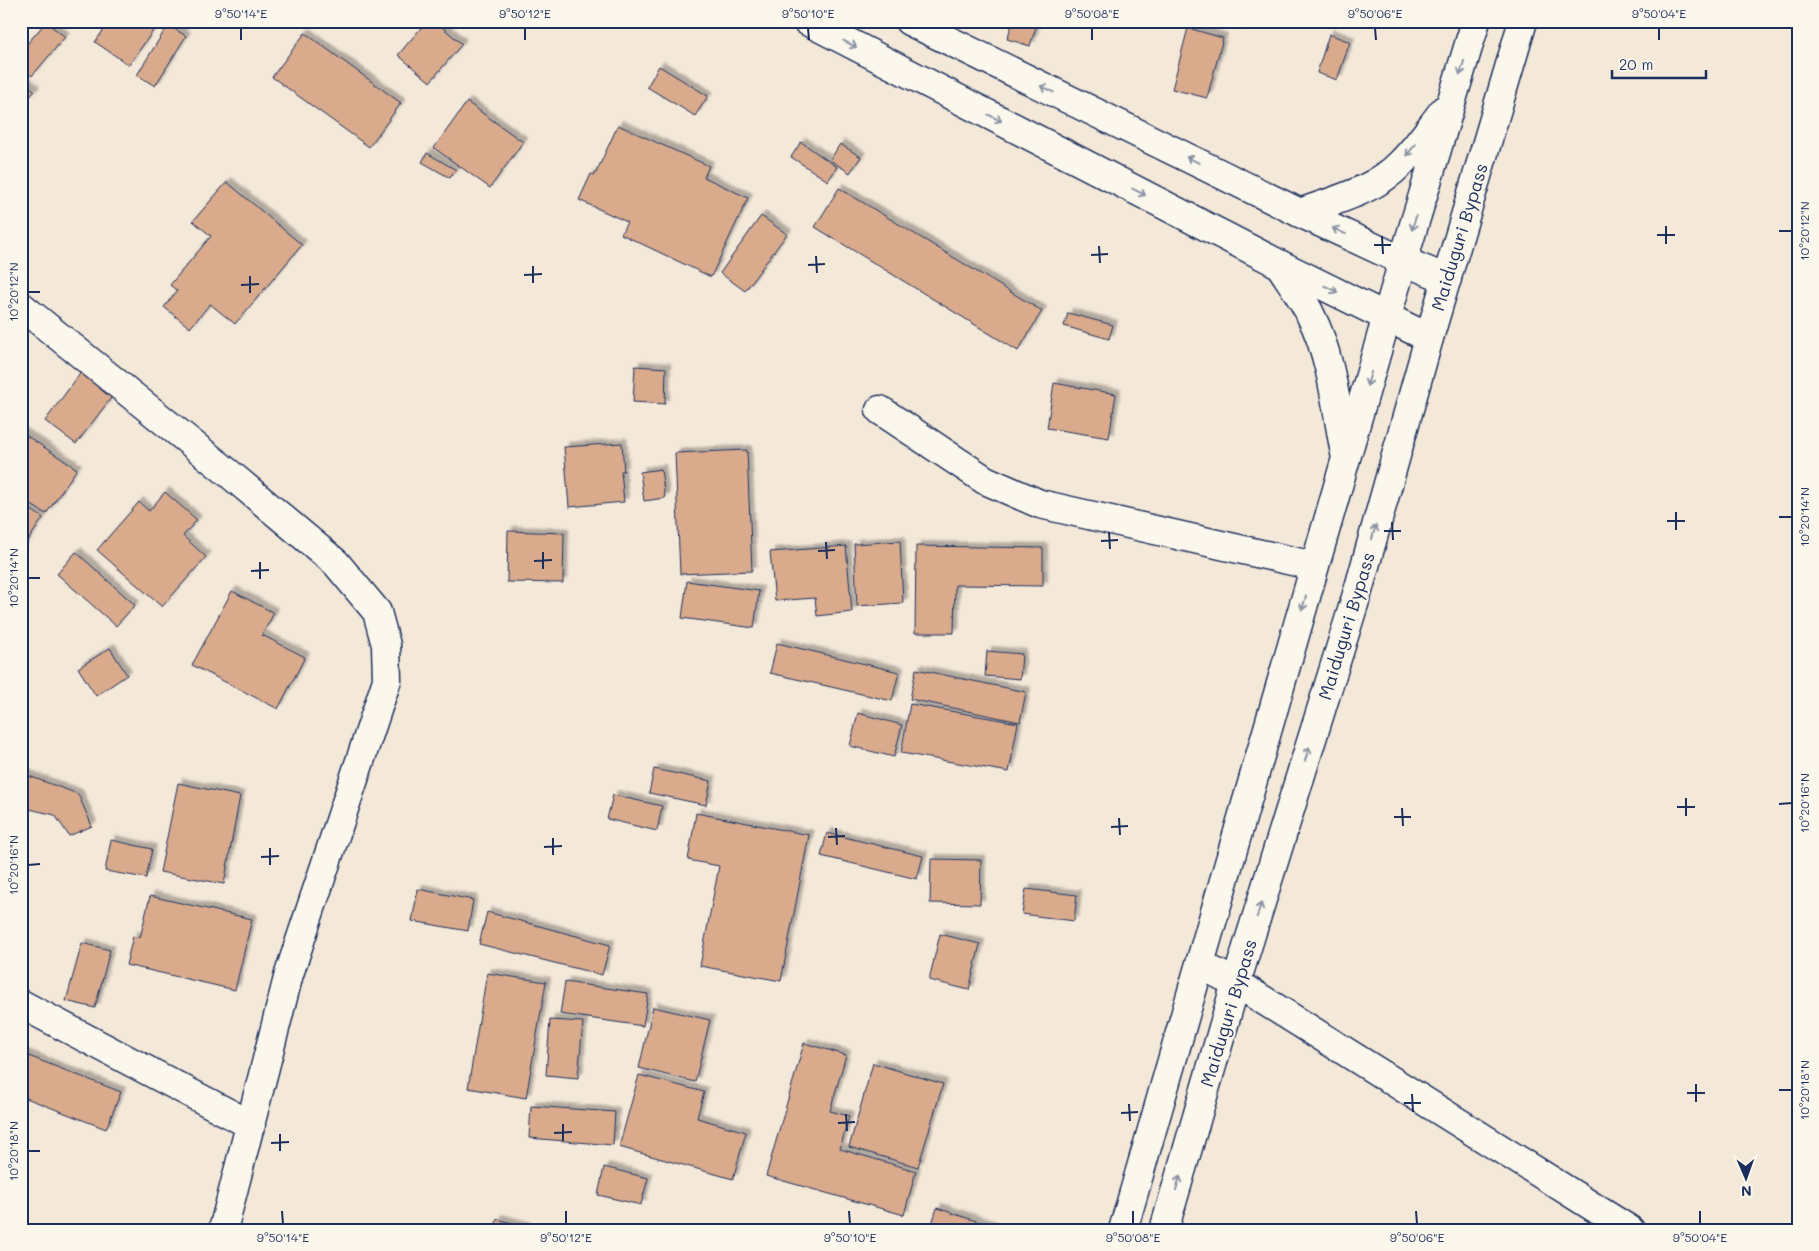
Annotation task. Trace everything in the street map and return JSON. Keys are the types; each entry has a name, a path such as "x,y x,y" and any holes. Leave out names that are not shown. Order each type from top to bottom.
{"main road":[{"path":"807,21 1279,264 1429,338"},
{"path":"909,21 1300,213 1403,261 1447,279"},
{"path":"1123,1230 1403,261 1476,21"},
{"name":"Maiduguri Bypass","path":"1164,1230 1236,983 1358,591 1429,338 1523,21"},
{"path":"1300,213 1361,191 1380,180 1400,164 1453,99"},
{"path":"1279,264 1311,314 1320,336 1328,365 1346,458"},
{"path":"21,306 231,475 336,563 377,612 386,645 387,680 289,974 224,1230"},
{"path":"880,410 985,480 1040,504 1314,566"},
{"path":"1201,965 1236,983 1630,1230"},
{"path":"21,1004 251,1125"}],"building":[{"path":"110,21 160,21 129,65 95,42"},
{"path":"427,21 435,21 462,44 430,82 398,55"},
{"path":"1013,21 1038,21 1030,46 1007,39"},
{"path":"1211,21 1248,21 1246,30"},
{"path":"46,22 65,37 32,76 21,67 21,51"},
{"path":"168,25 186,36 155,86 137,75"},
{"path":"1188,28 1223,38 1207,98 1172,89"},
{"path":"305,33 401,103 369,147 272,77"},
{"path":"1329,34 1350,42 1337,80 1317,73"},
{"path":"659,66 708,96 695,116 647,87"},
{"path":"21,79 35,91 21,106"},
{"path":"467,102 523,142 490,188 434,148"},
{"path":"618,125 709,166 704,177 748,198 711,277 621,234 627,222 579,200 591,174 595,175"},
{"path":"801,142 837,167 828,181 791,157"},
{"path":"840,144 861,157 850,173 830,160"},
{"path":"427,153 456,170 450,178 422,162"},
{"path":"227,182 302,245 235,324 210,304 190,328 164,307 177,291 170,285 211,236 193,221"},
{"path":"839,188 1042,311 1018,351 815,227"},
{"path":"761,216 787,234 745,291 720,273"},
{"path":"1068,313 1113,325 1109,339 1064,326"},
{"path":"635,366 666,368 665,404 633,402"},
{"path":"82,371 114,394 76,444 45,421"},
{"path":"1054,383 1116,394 1109,438 1047,428"},
{"path":"21,432 77,469 46,514 25,501 23,504 43,518 21,551"},
{"path":"622,443 624,471 621,471 624,502 569,507 564,447"},
{"path":"747,450 752,571 680,574 675,453"},
{"path":"661,469 665,498 644,501 640,472"},
{"path":"165,492 197,520 183,536 206,557 162,607 97,550 139,502 149,511"},
{"path":"508,531 564,533 563,583 507,582"},
{"path":"900,541 903,603 857,606 854,544"},
{"path":"846,546 852,612 817,616 815,598 775,601 770,552"},
{"path":"916,546 1043,548 1043,586 955,585 954,633 915,633"},
{"path":"76,552 135,605 116,626 57,574"},
{"path":"687,581 759,591 754,628 682,618"},
{"path":"232,591 274,613 262,635 305,657 278,709 192,665"},
{"path":"777,643 899,672 892,701 770,673"},
{"path":"110,648 127,675 96,696 78,668"},
{"path":"987,651 1022,654 1020,679 985,676"},
{"path":"916,669 1026,692 1020,722 910,699"},
{"path":"910,704 1018,723 1009,772 901,753"},
{"path":"858,713 902,725 894,757 850,746"},
{"path":"654,769 711,781 706,805 649,793"},
{"path":"21,773 78,794 92,826 69,836 55,815 21,807"},
{"path":"178,783 240,796 224,884 160,872"},
{"path":"613,795 662,806 657,831 607,819"},
{"path":"696,813 809,835 781,981 700,966 719,866 688,860"},
{"path":"827,833 923,856 917,879 821,856"},
{"path":"111,840 152,849 146,878 105,871"},
{"path":"931,859 981,860 980,904 930,903"},
{"path":"418,889 473,900 468,931 412,921"},
{"path":"1026,889 1077,895 1074,921 1022,914"},
{"path":"150,896 252,919 235,990 126,965 133,936 140,938"},
{"path":"487,912 610,945 602,975 479,944"},
{"path":"940,934 980,944 969,990 929,980"},
{"path":"82,943 110,950 95,1008 66,1001"},
{"path":"487,973 546,982 526,1098 468,1088"},
{"path":"565,982 648,994 643,1026 560,1014"},
{"path":"653,1007 710,1020 695,1082 639,1068"},
{"path":"550,1020 583,1022 578,1078 546,1075"},
{"path":"804,1043 846,1055 830,1111 849,1116 840,1149 916,1171 904,1215 766,1176"},
{"path":"21,1053 121,1092 106,1129 21,1096"},
{"path":"873,1063 943,1084 918,1167 849,1147"},
{"path":"639,1075 704,1092 697,1118 746,1132 733,1179 619,1147"},
{"path":"531,1106 615,1112 613,1145 529,1138"},
{"path":"604,1167 648,1178 641,1205 598,1195"},
{"path":"937,1208 1003,1230 930,1230"},
{"path":"497,1219 527,1227 527,1230 494,1230"}]}
